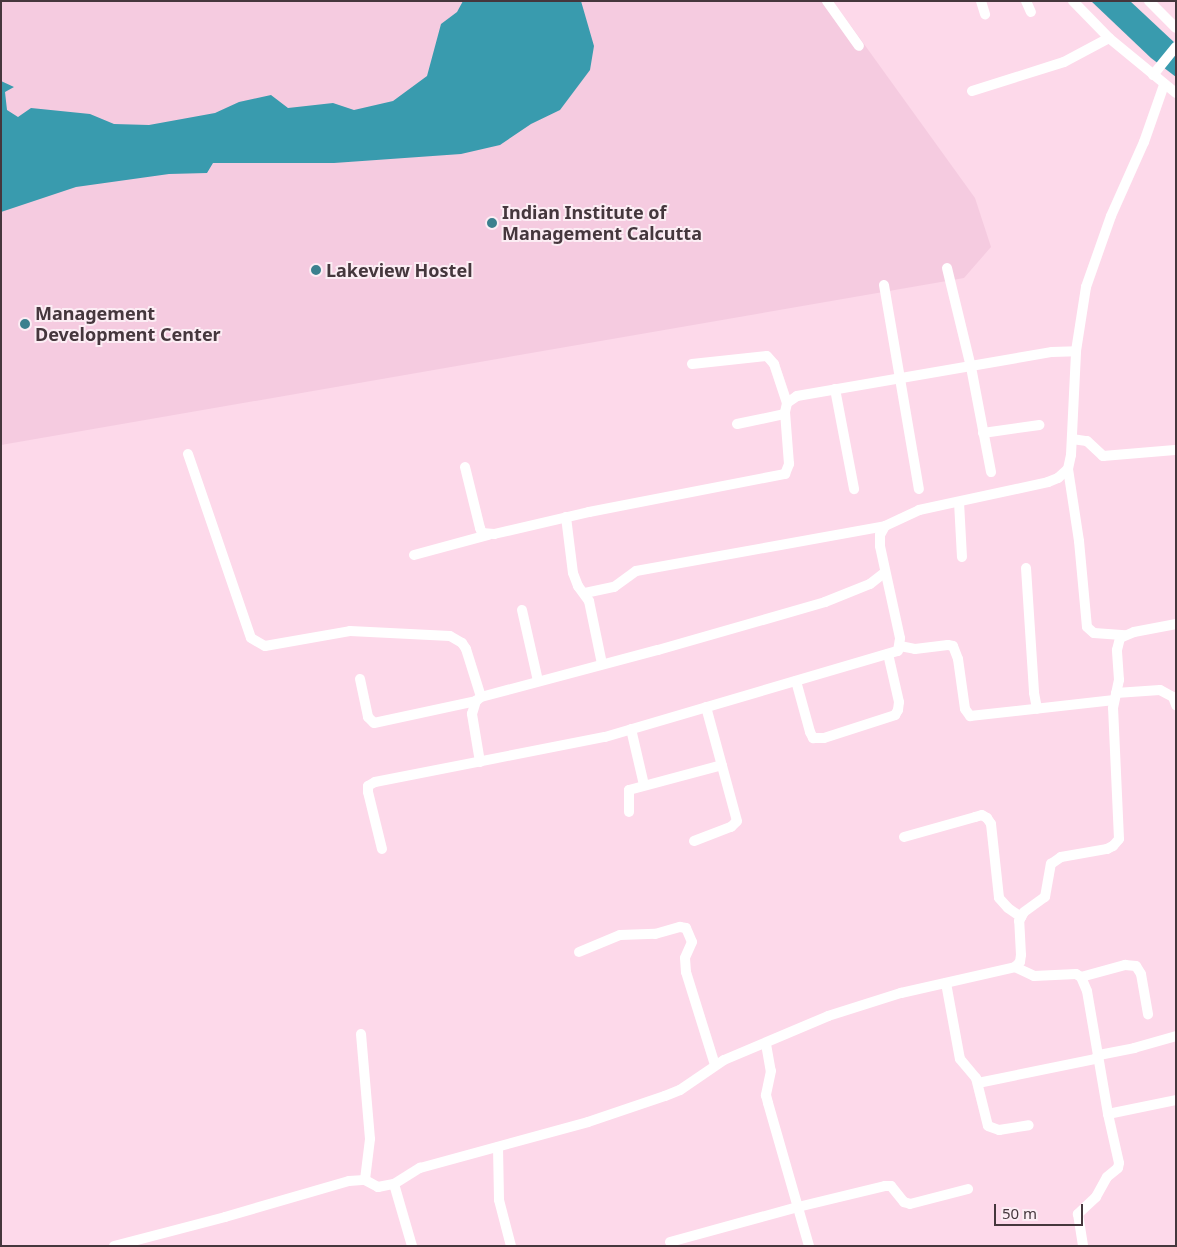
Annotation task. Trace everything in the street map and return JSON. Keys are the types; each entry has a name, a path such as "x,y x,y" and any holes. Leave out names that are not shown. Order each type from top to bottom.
{"street":[{"path":"827,1 859,46"},
{"path":"981,1 986,14"},
{"path":"1026,1 1030,12"},
{"path":"1073,1 1109,38 1155,72 1164,85 1176,93"},
{"path":"1149,1 1176,28"},
{"path":"972,91 1064,62 1109,38"},
{"path":"1155,72 1176,47"},
{"path":"1164,85 1144,142 1111,216 1086,287 1076,351 1072,439 1068,468 1079,541 1087,627 1094,633 1125,635 1176,624"},
{"path":"947,268 971,367 991,472"},
{"path":"884,285 919,489"},
{"path":"787,402 797,396 899,378 1052,352 1076,351"},
{"path":"414,555 566,517 785,474 789,464 785,414 787,402 774,364 767,356 692,364"},
{"path":"836,390 854,489"},
{"path":"737,424 785,414"},
{"path":"984,433 1039,425"},
{"path":"1072,439 1087,441 1103,456 1175,450"},
{"path":"188,454 251,638 265,646 350,631 450,636 462,643 466,649 479,699 472,714 480,762"},
{"path":"465,467 480,528 482,533 488,535"},
{"path":"585,593 614,586 636,571 885,526 919,510 1048,482 1058,478 1068,468"},
{"path":"959,502 962,557"},
{"path":"566,517 573,573 578,586 585,593 589,601 602,664"},
{"path":"382,849 368,786 374,782 605,736 898,651 900,646 884,573 880,535 885,526"},
{"path":"1026,568 1034,693 1037,709"},
{"path":"360,679 368,717 374,723 479,699 825,602 870,584 884,573"},
{"path":"522,610 538,681"},
{"path":"1020,916 1046,898 1049,869 1054,860 1068,855 1107,849 1113,846 1119,839 1115,696 1120,680 1118,643 1125,635"},
{"path":"900,646 915,649 948,644 953,646 958,659 965,708 970,716 1037,709 1160,690 1173,696 1176,704"},
{"path":"796,681 810,732 813,738 824,738 895,715 899,702 888,654"},
{"path":"694,841 731,827 737,821 706,707"},
{"path":"631,729 644,785"},
{"path":"629,812 629,790 722,765"},
{"path":"904,837 975,816 988,818 991,824 999,898 1008,908 1020,916"},
{"path":"114,1246 225,1217 349,1181 365,1180 378,1187 394,1184 420,1168 588,1122 665,1096 688,1085 724,1060 766,1044 791,1030 828,1016 901,993 1015,967 1020,962 1021,955 1020,916"},
{"path":"579,952 620,936 655,934 680,927 686,928 692,942 684,965 715,1066"},
{"path":"1015,967 1034,976 1071,973 1081,977 1125,965 1136,966 1141,974 1148,1014"},
{"path":"1081,977 1087,991 1118,1168 1107,1177 1096,1197 1078,1214 1083,1246"},
{"path":"946,983 960,1059 976,1078 988,1126 999,1130 1029,1125"},
{"path":"361,1034 369,1124 365,1180"},
{"path":"978,1083 1095,1059 1099,1055 1134,1048 1176,1036"},
{"path":"766,1044 771,1071 766,1095 808,1246"},
{"path":"1108,1114 1176,1100"},
{"path":"498,1147 499,1200 511,1246"},
{"path":"394,1184 412,1246"},
{"path":"670,1242 798,1207 885,1186 891,1186 904,1202 910,1204 968,1189"}],"shaded area":[{"name":"Indian Institute of Management Calcutta","path":"1,1 833,1 975,198 991,247 964,278 1,445"}],"water":[{"path":"463,1 581,1 594,46 590,70 560,110 531,124 500,145 461,154 334,163 213,163 207,173 169,174 76,187 1,212 1,81 14,87 5,92 7,110 18,117 31,108 90,114 114,124 149,125 215,113 239,102 271,95 288,108 333,103 354,110 393,101 427,76 441,24 457,12"},
{"path":"1091,1 1130,1 1176,44 1176,77 1151,58"}],"place":[{"name":"Indian Institute of Management Calcutta","path":"492,223"},
{"name":"Lakeview Hostel","path":"316,270"},
{"name":"Management Development Center","path":"25,324"}]}
